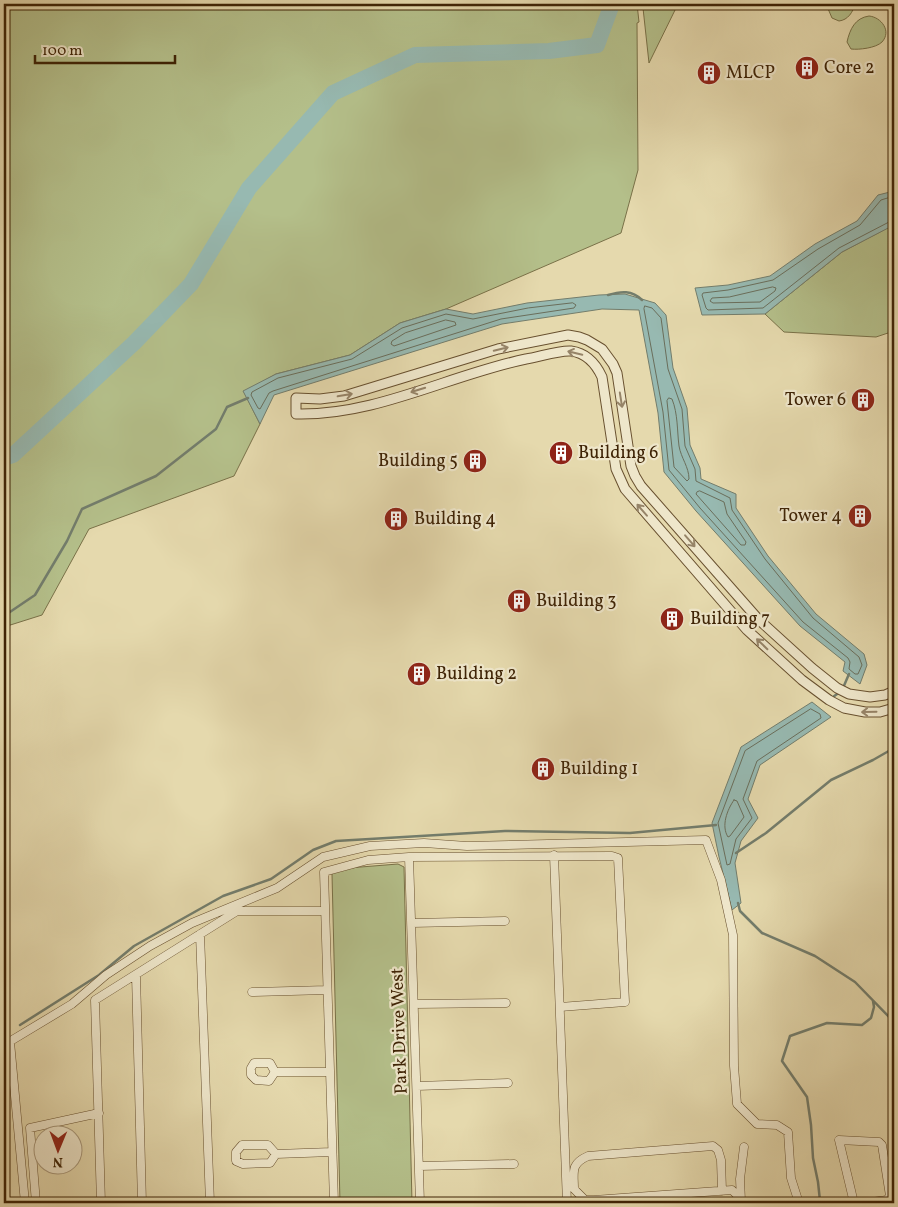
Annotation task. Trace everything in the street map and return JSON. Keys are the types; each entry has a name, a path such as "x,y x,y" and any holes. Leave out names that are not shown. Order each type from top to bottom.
{"street":[{"path":"894,691 878,696 856,696 843,691 792,651 758,619 637,481 631,466 617,373 608,356 595,344 587,340 568,335 498,349 344,396 320,399 296,398 296,414 347,411 502,364 569,351 587,357 596,365 602,377 616,470 624,490 742,623 782,662 825,698 844,708 862,712 894,708"},
{"path":"390,383 394,398"},
{"path":"782,662 792,651"},
{"path":"825,698 834,685"},
{"path":"24,1203 7,1044 72,1004 106,975 150,946 192,923 277,888 323,857 370,846 424,843 467,846 706,840 721,880 733,935 734,1066 737,1104 757,1124 777,1125 788,1132 791,1178 799,1203"},
{"path":"554,855 568,1203"},
{"path":"334,1203 324,872 368,860 409,857 554,855 612,856 618,858 626,1002 560,1007"},
{"name":"Park Drive West","path":"409,857 420,1203"},
{"path":"101,1203 95,1000 236,911 325,911"},
{"path":"412,923 505,920"},
{"path":"200,934 210,1203"},
{"path":"130,1203 142,1203 136,975"},
{"path":"252,992 327,990"},
{"path":"414,1004 506,1002"},
{"path":"275,1072 329,1072"},
{"path":"417,1086 508,1083"},
{"path":"36,1203 30,1128 99,1113"},
{"path":"854,1203 839,1140 879,1142 882,1145 890,1196 887,1200 864,1203"},
{"path":"242,1145 268,1145 276,1154 270,1163 243,1164 236,1160 236,1152 242,1145"},
{"path":"722,1191 721,1160 718,1150 713,1146 588,1156 578,1161 574,1168 574,1189 585,1200 722,1191 732,1190 741,1201"},
{"path":"741,1201 740,1179 744,1147"},
{"path":"276,1154 332,1152"},
{"path":"419,1166 514,1164"}],"green space":[{"path":"4,4 637,4 639,22 637,23 638,170 621,233 446,309 400,323 350,355 276,374 244,392 260,424 234,476 89,529 42,615 4,627"},
{"path":"678,4 649,63 643,8"},
{"path":"826,4 855,4 850,15 839,21 832,18"},
{"path":"869,16 878,19 884,25 885,38 876,46 851,49 847,42 852,29 860,19"},
{"path":"891,226 894,232 894,331 876,337 784,332 765,314 842,252"},
{"path":"398,864 404,867 412,1203 340,1203 332,874 336,869"}],"water":[{"path":"894,191 894,225 842,252 765,314 702,315 695,288 728,285 770,276 815,244 857,221 878,195"},
{"path":"625,294 655,303 666,315 673,368 687,408 690,445 700,468 701,479 736,494 736,508 768,556 816,614 864,654 867,665 860,684 843,671 845,662 800,626 696,511 664,472 658,413 639,310 602,309 502,324 274,395 260,424 243,391 276,374 350,355 400,323 446,309 473,314 527,303"},
{"path":"812,702 831,717 760,765 748,799 758,818 741,841 735,863 741,903 732,910 712,823 741,747"}],"waterway":[{"path":"4,458 13,455 134,343 191,284 249,188 333,93 415,55 549,51 597,45 612,4"},
{"path":"608,295 626,292 634,294 642,300"},
{"path":"4,616 35,595 67,541 82,509 156,476 216,429 227,407 248,398"},
{"path":"843,688 849,674"},
{"path":"830,699 840,692"},
{"path":"736,853 766,833 831,780 894,748"},
{"path":"20,1025 99,975 134,946 223,896 271,879 313,850 336,841 505,831 630,833 716,825"},
{"path":"738,903 740,911 762,933 815,956 855,982 894,1022"},
{"path":"822,1203 820,1201 813,1158 807,1097 782,1061 790,1036 827,1023 862,1025 871,1018 874,1007 873,1001"}],"place":[{"name":"Core 2","path":"807,68"},
{"name":"MLCP","path":"709,73"},
{"name":"Tower 6","path":"863,400"},
{"name":"Building 6","path":"561,453"},
{"name":"Building 5","path":"475,461"},
{"name":"Tower 4","path":"860,516"},
{"name":"Building 4","path":"396,519"},
{"name":"Building 3","path":"519,601"},
{"name":"Building 7","path":"672,619"},
{"name":"Building 2","path":"419,674"},
{"name":"Building 1","path":"543,769"}]}
